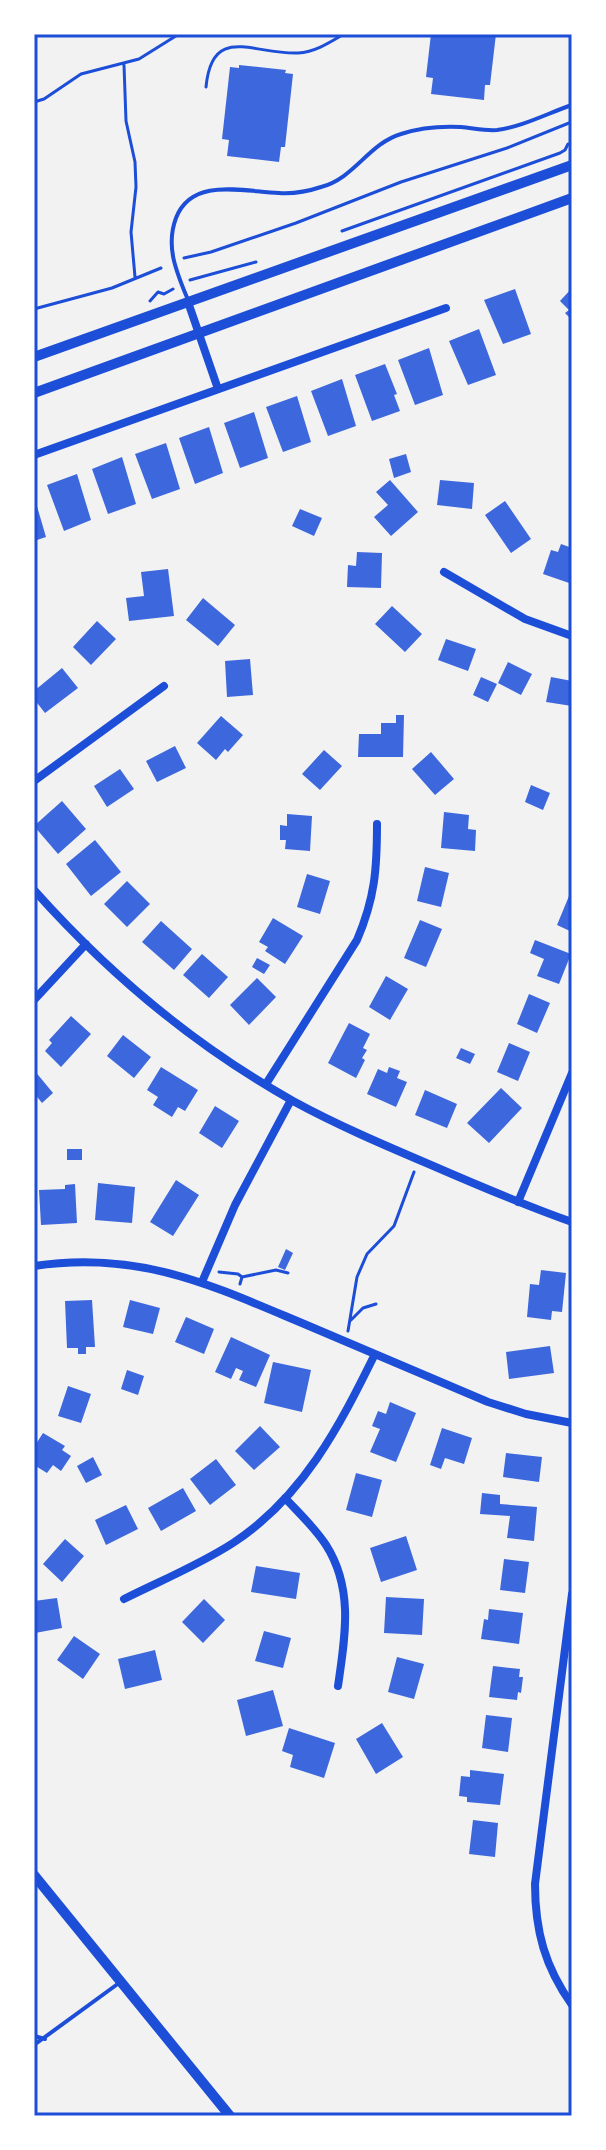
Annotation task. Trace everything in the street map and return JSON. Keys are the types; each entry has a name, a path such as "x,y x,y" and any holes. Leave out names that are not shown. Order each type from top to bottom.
{"street":[{"path":"34,357 572,165"},
{"path":"34,393 572,198"},
{"path":"188,302 218,389"},
{"path":"34,455 446,308"},
{"path":"444,572 525,619 572,636"},
{"path":"34,781 164,686"},
{"path":"266,1084 357,940 368,915 377,874 377,824"},
{"path":"34,890 145,999 291,1100 418,1160 572,1222"},
{"path":"34,1000 86,944"},
{"path":"518,1202 572,1073"},
{"path":"202,1282 235,1205 291,1100"},
{"path":"34,1266 86,1262 151,1267 202,1282 506,1408 572,1423"},
{"path":"124,1599 236,1541 285,1498 319,1459 375,1354"},
{"path":"285,1498 327,1546 345,1590 344,1644 338,1686"},
{"path":"572,1597 535,1884 535,1908 543,1952 551,1972 572,2005"},
{"path":"34,1875 230,2116"}],"lane":[{"path":"188,302 174,262 171,238 178,214 194,196 217,190 283,194 323,187 348,174 380,142 401,134 429,128 498,130 572,105"},
{"path":"34,2045 121,1982"},
{"path":"34,2036 45,2039"}],"path":[{"path":"34,102 50,96 81,74 139,59 179,34"},
{"path":"206,87 212,57 226,48 306,52 344,34"},
{"path":"124,65 126,121 136,172 131,232 135,277"},
{"path":"180,258 211,252 296,223 569,123"},
{"path":"333,234 560,153 572,144"},
{"path":"194,278 260,261"},
{"path":"34,309 112,288 161,268"},
{"path":"347,1342 354,1286 362,1264 372,1247 394,1226 418,1160"},
{"path":"208,1268 242,1277 276,1270 288,1273"},
{"path":"234,1295 242,1277"},
{"path":"349,1323 363,1308 376,1304"}],"building":[{"path":"431,34 496,34 490,85 485,85 484,100 431,94 433,78 426,77"},
{"path":"239,65 286,70 285,73 293,74 285,147 281,147 279,162 227,156 229,140 222,139 230,67 239,68"},
{"path":"572,288 572,320 565,313 569,310 560,301"},
{"path":"515,289 531,334 503,344 484,300"},
{"path":"479,329 496,375 468,385 449,341"},
{"path":"429,348 443,395 415,405 398,360"},
{"path":"385,364 400,411 372,421 355,375"},
{"path":"342,379 356,426 328,436 311,391"},
{"path":"297,396 311,442 283,452 266,407"},
{"path":"254,412 268,458 240,468 224,423"},
{"path":"209,427 223,473 195,484 179,438"},
{"path":"166,443 180,489 152,499 135,454"},
{"path":"406,454 411,472 394,478 389,459"},
{"path":"122,457 136,504 108,514 92,469"},
{"path":"77,474 91,520 64,531 47,485"},
{"path":"390,480 418,512 391,536 374,517 388,505 376,492"},
{"path":"440,480 474,483 472,509 437,505"},
{"path":"34,496 46,537 34,541"},
{"path":"505,501 531,539 511,553 485,515"},
{"path":"300,509 322,518 314,536 292,526"},
{"path":"561,544 572,548 572,584 543,574 551,550 558,552"},
{"path":"357,552 382,553 381,588 347,587 348,565 356,566"},
{"path":"168,569 174,616 129,621 126,598 144,596 141,572"},
{"path":"203,598 235,625 218,646 186,620"},
{"path":"392,606 422,634 405,652 375,624"},
{"path":"97,621 116,639 91,665 73,647"},
{"path":"446,639 476,649 468,671 438,660"},
{"path":"250,659 253,695 227,697 225,661"},
{"path":"508,662 532,674 521,695 498,683"},
{"path":"62,668 78,688 45,713 34,699 34,691"},
{"path":"481,677 497,684 488,702 473,695"},
{"path":"551,677 572,681 572,706 546,702"},
{"path":"396,715 404,715 403,757 358,757 359,734 381,734 381,723 396,723"},
{"path":"221,716 243,735 216,760 197,743"},
{"path":"175,746 186,768 157,782 146,761"},
{"path":"324,750 342,766 320,790 302,774"},
{"path":"431,752 454,779 435,795 412,769"},
{"path":"120,769 134,789 107,807 94,786"},
{"path":"531,785 550,793 543,810 525,802"},
{"path":"62,801 86,829 58,854 34,826"},
{"path":"444,812 469,815 468,829 476,830 475,851 441,848"},
{"path":"287,814 312,816 310,851 285,849 286,840 280,840 280,825 287,826"},
{"path":"95,840 121,872 91,896 66,864"},
{"path":"425,867 449,873 441,907 417,901"},
{"path":"307,874 330,881 320,914 297,907"},
{"path":"127,881 150,904 127,927 104,904"},
{"path":"569,896 572,898 572,932 557,925"},
{"path":"273,918 303,936 285,964 265,951 268,947 259,942"},
{"path":"420,920 442,929 426,967 404,958"},
{"path":"161,921 192,949 174,970 142,942"},
{"path":"535,940 571,954 559,984 537,976 544,959 530,953"},
{"path":"202,954 228,977 209,998 183,975"},
{"path":"257,958 270,965 264,974 252,967"},
{"path":"386,976 408,989 390,1020 369,1007"},
{"path":"257,978 276,997 249,1025 230,1005"},
{"path":"529,994 550,1003 537,1033 517,1024"},
{"path":"71,1016 91,1034 61,1067 45,1051 52,1043 49,1040"},
{"path":"349,1023 370,1034 363,1048 367,1050 362,1058 365,1060 356,1078 328,1063"},
{"path":"123,1035 151,1057 134,1078 107,1056"},
{"path":"509,1043 530,1052 518,1081 497,1072"},
{"path":"461,1048 475,1054 470,1064 456,1058"},
{"path":"161,1067 198,1090 185,1111 178,1107 172,1117 153,1105 158,1097 147,1090"},
{"path":"389,1067 400,1071 397,1078 407,1082 396,1107 367,1094 378,1069 387,1073"},
{"path":"34,1070 53,1093 42,1103 34,1093"},
{"path":"501,1088 522,1108 489,1143 467,1123"},
{"path":"425,1090 457,1104 447,1128 415,1115"},
{"path":"215,1106 239,1121 222,1148 199,1133"},
{"path":"67,1149 82,1149 82,1160 67,1160"},
{"path":"176,1180 199,1195 173,1236 150,1222"},
{"path":"98,1183 135,1187 132,1223 95,1220"},
{"path":"75,1184 77,1223 41,1225 39,1190 65,1189 65,1185"},
{"path":"286,1249 293,1253 285,1270 278,1267"},
{"path":"541,1270 566,1273 562,1312 552,1311 551,1320 527,1317 530,1284 539,1285"},
{"path":"92,1300 95,1347 86,1347 86,1354 78,1354 78,1348 67,1348 65,1301"},
{"path":"130,1300 160,1308 153,1334 123,1327"},
{"path":"186,1317 214,1329 204,1354 175,1342"},
{"path":"231,1337 270,1355 256,1387 239,1380 243,1371 236,1368 231,1379 215,1372"},
{"path":"550,1346 554,1373 509,1379 506,1352"},
{"path":"273,1362 311,1370 302,1412 264,1403"},
{"path":"127,1370 144,1376 138,1395 121,1389"},
{"path":"68,1386 91,1394 81,1423 58,1416"},
{"path":"390,1402 416,1413 396,1462 370,1452 380,1429 372,1426 378,1411 386,1414"},
{"path":"260,1426 280,1447 254,1470 235,1451"},
{"path":"442,1428 472,1438 464,1464 445,1458 441,1469 430,1465"},
{"path":"43,1433 65,1446 62,1450 71,1456 61,1471 53,1465 47,1473 34,1465 34,1447"},
{"path":"506,1453 542,1457 539,1482 503,1477"},
{"path":"93,1457 102,1475 86,1483 77,1466"},
{"path":"216,1459 236,1485 210,1505 190,1479"},
{"path":"356,1473 382,1480 372,1517 346,1510"},
{"path":"183,1488 196,1511 161,1531 148,1508"},
{"path":"482,1493 500,1495 500,1504 537,1507 534,1541 507,1538 510,1516 480,1514"},
{"path":"126,1505 138,1529 106,1545 95,1520"},
{"path":"406,1536 417,1570 381,1582 370,1548"},
{"path":"65,1539 84,1556 62,1582 43,1564"},
{"path":"504,1559 529,1562 525,1593 500,1590"},
{"path":"256,1566 300,1573 296,1599 251,1592"},
{"path":"386,1597 424,1599 422,1635 384,1633"},
{"path":"57,1598 62,1628 35,1633 34,1601"},
{"path":"204,1599 225,1620 203,1643 182,1622"},
{"path":"489,1609 523,1613 519,1644 481,1639"},
{"path":"264,1631 291,1638 283,1668 255,1661"},
{"path":"74,1636 100,1654 83,1679 57,1660"},
{"path":"155,1650 162,1680 125,1689 118,1659"},
{"path":"397,1657 424,1664 414,1699 388,1692"},
{"path":"493,1666 520,1669 519,1677 523,1677 517,1700 489,1697"},
{"path":"273,1690 283,1726 246,1736 237,1700"},
{"path":"486,1715 512,1718 508,1752 482,1748"},
{"path":"382,1723 403,1757 376,1774 356,1739"},
{"path":"289,1728 335,1743 324,1778 290,1767 293,1755 282,1751"},
{"path":"470,1770 504,1774 500,1805 467,1802 467,1797 459,1796 461,1776 470,1777"},
{"path":"473,1820 498,1823 495,1857 469,1854"}]}
